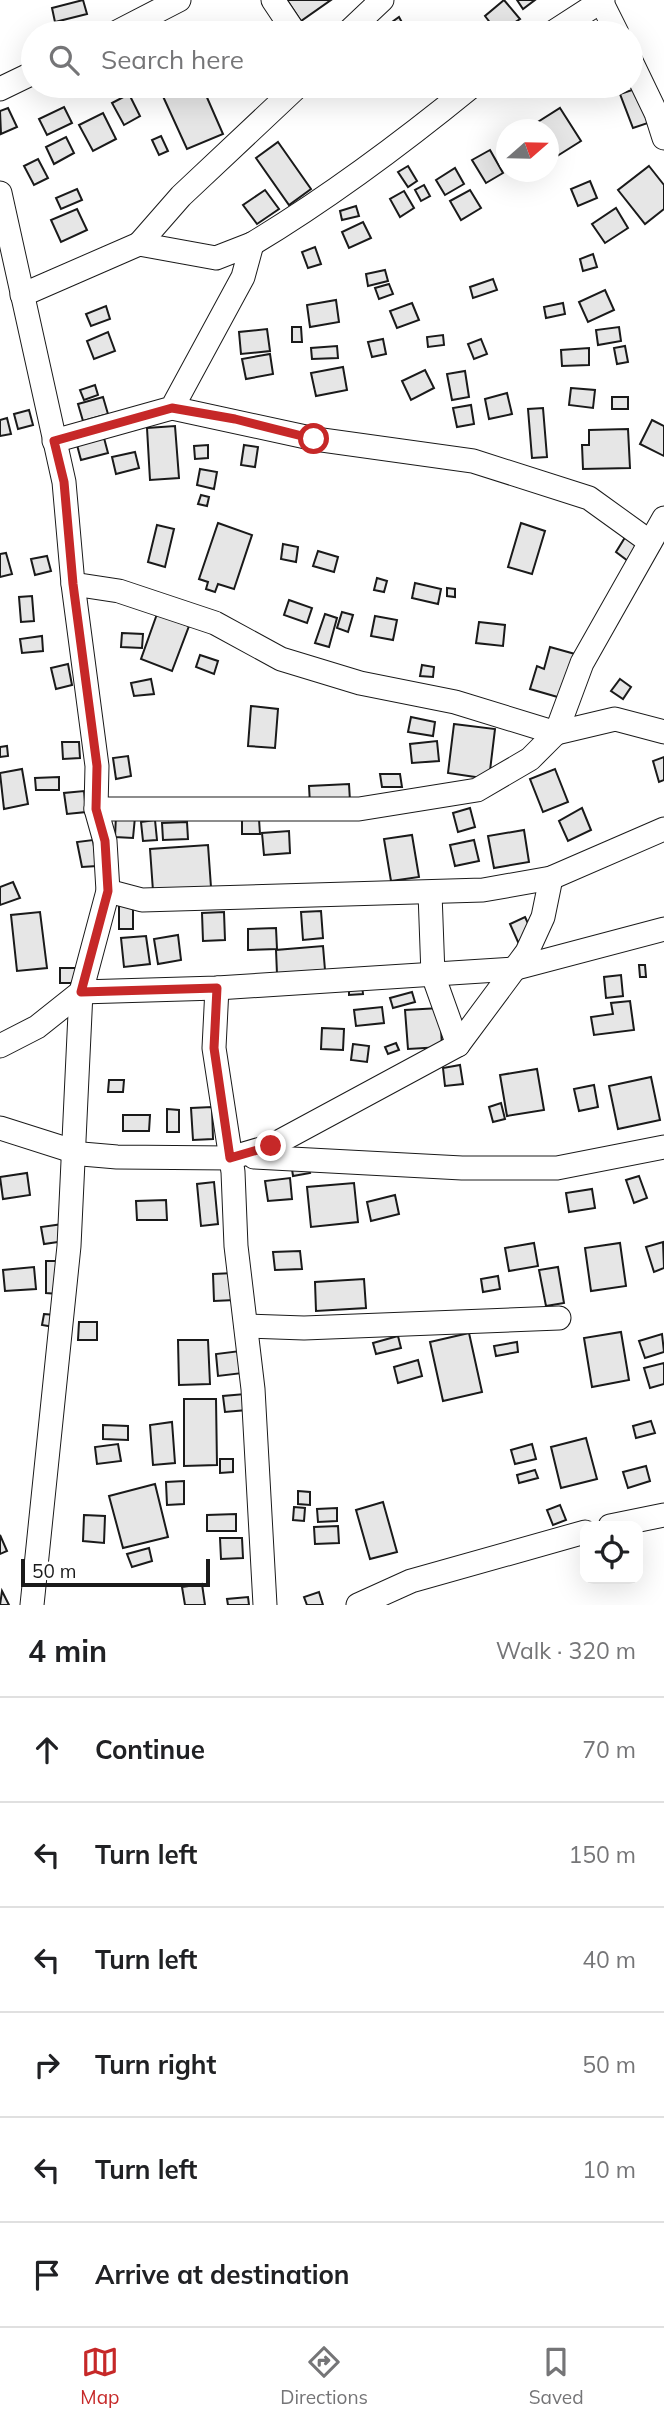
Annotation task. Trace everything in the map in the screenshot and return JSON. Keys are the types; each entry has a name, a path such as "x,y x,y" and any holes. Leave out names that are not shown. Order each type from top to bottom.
{"street":[{"path":"138,21 179,0"},
{"path":"273,0 287,21"},
{"path":"360,21 382,0"},
{"path":"571,21 602,1 611,21"},
{"path":"0,89 21,79"},
{"path":"643,86 664,138"},
{"path":"22,295 139,244 181,196 285,98"},
{"path":"139,244 216,258 252,244 319,203 400,145 457,98"},
{"path":"1,200 64,482 73,584 97,766 96,809 105,841 108,891 81,992 71,1150 69,1246 32,1605"},
{"path":"172,408 243,277 252,244"},
{"path":"54,441 172,408 235,419 314,439 473,461 589,498 650,541"},
{"path":"96,809 359,809 477,790 530,759 556,733 582,663 664,518"},
{"path":"73,584 119,591 203,619 281,659 360,684 455,702 556,733 615,719 664,732"},
{"path":"108,891 142,900 483,890 551,878 664,828"},
{"path":"230,1158 271,1146 458,1045 527,951 543,917 551,878"},
{"path":"430,893 433,975 458,1045"},
{"path":"0,1045 37,1027 81,992 217,988 513,969 664,929"},
{"path":"217,988 214,1048 230,1158 253,1390 265,1605"},
{"path":"0,1128 71,1150 117,1157 280,1157 462,1168 557,1168 664,1147"},
{"path":"246,1326 304,1328 559,1318"},
{"path":"635,1521 664,1515"},
{"path":"358,1605 411,1581 580,1533"}],"building":[{"path":"83,0 87,14 55,21 52,8"},
{"path":"287,0 331,0 301,21"},
{"path":"504,0 520,19 489,21 485,16"},
{"path":"517,0 535,0 523,9"},
{"path":"121,98 131,98 140,116 124,125 112,103"},
{"path":"164,98 207,98 223,134 187,149"},
{"path":"622,98 638,98 648,123 633,128"},
{"path":"64,107 72,123 47,135 39,119"},
{"path":"8,108 17,127 1,134 0,111"},
{"path":"560,108 581,141 559,155 559,119 543,119"},
{"path":"103,113 116,139 93,151 79,125"},
{"path":"161,136 168,151 159,155 152,140"},
{"path":"66,137 74,153 54,164 46,147"},
{"path":"278,142 311,189 289,205 256,158"},
{"path":"490,150 496,161 496,177 486,183 472,160"},
{"path":"38,159 48,178 34,185 24,166"},
{"path":"408,166 417,181 408,187 398,172"},
{"path":"649,166 664,185 664,209 645,224 618,190"},
{"path":"455,168 464,184 445,195 436,180"},
{"path":"590,181 597,198 578,206 571,189"},
{"path":"424,185 430,196 421,201 415,190"},
{"path":"77,189 82,200 61,209 56,198"},
{"path":"265,190 279,209 257,224 243,205"},
{"path":"470,190 481,208 461,220 450,201"},
{"path":"404,191 414,208 400,217 390,199"},
{"path":"356,206 359,216 342,220 340,211"},
{"path":"616,208 628,228 605,243 592,224"},
{"path":"77,209 87,230 61,242 51,220"},
{"path":"363,222 371,238 349,248 342,232"},
{"path":"315,247 321,264 308,268 302,252"},
{"path":"593,254 597,267 583,271 580,259"},
{"path":"385,270 388,281 368,286 366,274"},
{"path":"493,279 497,290 473,298 470,287"},
{"path":"389,284 393,294 379,299 375,288"},
{"path":"605,290 614,310 588,322 579,302"},
{"path":"336,300 339,322 310,327 307,305"},
{"path":"412,303 419,320 397,328 390,311"},
{"path":"563,303 565,314 546,318 544,307"},
{"path":"106,306 110,319 91,326 86,314"},
{"path":"292,327 301,327 302,342 292,342"},
{"path":"619,327 621,341 598,345 596,330"},
{"path":"267,329 270,351 241,354 239,332"},
{"path":"108,332 115,351 94,359 87,341"},
{"path":"443,335 444,345 428,347 427,337"},
{"path":"383,339 386,354 372,357 368,342"},
{"path":"481,339 487,354 474,359 468,344"},
{"path":"337,346 338,358 312,359 311,348"},
{"path":"625,346 628,362 617,364 614,348"},
{"path":"589,348 589,365 562,366 561,350"},
{"path":"270,354 273,374 246,379 242,359"},
{"path":"343,367 347,390 316,396 311,373"},
{"path":"425,370 434,388 411,400 402,381"},
{"path":"465,371 469,397 452,400 447,374"},
{"path":"95,385 98,395 84,400 80,390"},
{"path":"571,388 595,390 593,408 569,405"},
{"path":"507,393 512,414 489,419 485,399"},
{"path":"103,397 108,414 83,421 78,404"},
{"path":"612,397 628,397 628,409 612,409"},
{"path":"471,405 474,424 457,427 453,408"},
{"path":"543,408 547,457 532,458 528,409"},
{"path":"29,410 33,425 18,429 14,414"},
{"path":"7,418 11,434 0,436 0,420"},
{"path":"652,420 664,426 664,456 640,444"},
{"path":"175,426 179,478 150,480 147,428"},
{"path":"628,429 630,468 583,469 582,445 589,445 589,430"},
{"path":"104,438 108,453 81,460 77,445"},
{"path":"208,445 208,458 195,459 194,446"},
{"path":"244,445 258,447 255,467 241,465"},
{"path":"135,452 139,468 116,474 112,457"},
{"path":"200,469 217,472 214,489 197,485"},
{"path":"201,495 209,497 207,506 198,504"},
{"path":"218,523 252,535 234,589 218,584 215,592 206,589 208,582 199,579"},
{"path":"521,523 545,531 532,574 508,567"},
{"path":"157,525 174,529 165,567 148,562"},
{"path":"629,531 641,539 628,561 616,552"},
{"path":"283,544 298,547 296,562 281,559"},
{"path":"318,551 338,557 334,572 313,566"},
{"path":"6,553 12,574 0,577 0,554"},
{"path":"47,556 51,571 35,575 31,559"},
{"path":"377,578 387,581 384,592 374,590"},
{"path":"415,583 441,589 438,604 412,598"},
{"path":"447,588 455,589 455,597 447,596"},
{"path":"32,596 34,621 21,622 19,597"},
{"path":"289,600 312,608 307,623 284,615"},
{"path":"342,612 353,615 348,632 337,628"},
{"path":"157,614 189,626 172,671 141,659"},
{"path":"325,614 337,618 329,647 315,643"},
{"path":"375,616 397,620 393,640 371,636"},
{"path":"479,622 505,625 503,646 476,643"},
{"path":"122,633 143,634 142,648 121,647"},
{"path":"42,636 43,651 22,653 20,639"},
{"path":"550,647 575,654 561,698 530,689 537,666 544,669"},
{"path":"200,655 218,661 214,674 196,667"},
{"path":"68,664 72,685 56,689 51,668"},
{"path":"422,665 434,667 433,677 420,676"},
{"path":"151,679 154,694 134,696 131,683"},
{"path":"620,679 631,687 623,699 611,691"},
{"path":"251,706 278,709 275,748 248,746"},
{"path":"411,717 435,722 433,736 408,732"},
{"path":"454,724 495,729 489,779 448,773"},
{"path":"437,741 439,761 412,763 410,744"},
{"path":"62,742 79,742 80,758 63,759"},
{"path":"7,746 8,756 0,757 0,747"},
{"path":"128,756 131,776 116,779 113,758"},
{"path":"664,757 664,780 659,782 653,761"},
{"path":"22,769 28,804 4,809 0,773"},
{"path":"555,769 568,802 543,812 530,779"},
{"path":"380,774 400,774 402,787 382,787"},
{"path":"59,777 59,790 36,790 35,778"},
{"path":"349,784 350,801 310,804 309,786"},
{"path":"84,791 86,812 67,814 64,793"},
{"path":"470,808 475,827 458,832 453,813"},
{"path":"582,808 591,830 568,841 559,821"},
{"path":"116,815 135,817 133,838 115,837"},
{"path":"259,819 260,834 242,834 242,820"},
{"path":"155,820 157,840 143,841 141,822"},
{"path":"187,822 188,839 163,840 162,823"},
{"path":"524,830 529,862 494,868 488,836"},
{"path":"289,831 290,853 264,855 262,833"},
{"path":"412,835 419,877 391,881 384,839"},
{"path":"93,840 97,866 82,867 77,842"},
{"path":"474,840 479,861 455,866 450,845"},
{"path":"208,845 211,887 153,891 150,849"},
{"path":"13,882 20,898 0,905 0,887"},
{"path":"119,906 133,906 133,929 119,929"},
{"path":"321,911 323,938 303,940 301,912"},
{"path":"40,912 47,968 17,971 11,915"},
{"path":"224,912 225,940 203,941 202,913"},
{"path":"525,917 534,936 518,942 510,924"},
{"path":"276,928 277,949 248,950 248,929"},
{"path":"178,935 181,960 158,964 154,939"},
{"path":"146,936 150,964 124,967 121,938"},
{"path":"323,946 325,970 277,974 276,950"},
{"path":"639,965 645,965 646,977 640,977"},
{"path":"60,968 77,968 77,983 60,983"},
{"path":"621,975 623,996 606,998 604,977"},
{"path":"362,985 363,994 349,995 349,986"},
{"path":"412,992 415,1002 393,1008 390,998"},
{"path":"630,1001 634,1030 594,1035 591,1017 613,1014 611,1003"},
{"path":"382,1007 384,1023 356,1026 354,1010"},
{"path":"440,1008 442,1047 408,1049 405,1010"},
{"path":"322,1028 344,1029 343,1050 321,1049"},
{"path":"396,1043 399,1050 388,1054 385,1047"},
{"path":"353,1044 369,1046 367,1062 351,1060"},
{"path":"460,1065 463,1084 445,1086 443,1068"},
{"path":"537,1069 544,1110 507,1116 500,1075"},
{"path":"651,1077 660,1120 618,1129 609,1086"},
{"path":"109,1080 124,1080 123,1092 108,1092"},
{"path":"594,1085 598,1107 579,1111 574,1089"},
{"path":"501,1103 505,1119 493,1122 489,1107"},
{"path":"212,1107 213,1139 193,1140 191,1108"},
{"path":"167,1109 179,1110 179,1132 167,1132"},
{"path":"123,1115 150,1115 149,1131 123,1131"},
{"path":"308,1166 310,1173 293,1176 292,1169"},
{"path":"27,1173 30,1195 3,1199 0,1177"},
{"path":"639,1176 647,1198 634,1203 626,1180"},
{"path":"290,1178 292,1199 268,1201 265,1181"},
{"path":"214,1182 218,1224 201,1226 197,1184"},
{"path":"354,1183 358,1222 311,1227 307,1187"},
{"path":"592,1189 595,1208 569,1212 566,1193"},
{"path":"395,1195 399,1214 371,1221 367,1202"},
{"path":"166,1200 167,1220 137,1220 136,1201"},
{"path":"63,1224 65,1241 44,1244 41,1227"},
{"path":"663,1242 664,1268 654,1272 646,1247"},
{"path":"534,1243 538,1266 509,1271 505,1248"},
{"path":"620,1243 626,1286 591,1291 585,1248"},
{"path":"300,1251 302,1269 275,1270 273,1252"},
{"path":"46,1261 59,1261 58,1294 46,1293"},
{"path":"34,1267 36,1289 5,1291 3,1270"},
{"path":"558,1267 564,1303 546,1306 539,1270"},
{"path":"234,1273 235,1300 214,1301 213,1274"},
{"path":"498,1276 500,1289 483,1292 481,1279"},
{"path":"364,1279 366,1308 316,1311 315,1282"},
{"path":"44,1314 55,1315 54,1327 42,1325"},
{"path":"79,1322 97,1322 97,1340 78,1340"},
{"path":"621,1332 629,1380 592,1387 584,1338"},
{"path":"469,1333 482,1392 443,1401 430,1342"},
{"path":"662,1334 664,1352 645,1358 639,1341"},
{"path":"398,1336 401,1348 376,1354 373,1343"},
{"path":"178,1340 208,1340 210,1384 179,1385"},
{"path":"517,1342 518,1352 496,1356 494,1346"},
{"path":"240,1351 243,1373 218,1376 216,1354"},
{"path":"418,1360 422,1376 398,1383 394,1367"},
{"path":"664,1363 664,1384 650,1388 644,1368"},
{"path":"245,1394 247,1410 225,1412 223,1396"},
{"path":"184,1399 216,1399 217,1465 184,1466"},
{"path":"651,1421 655,1433 636,1438 633,1426"},
{"path":"172,1422 175,1463 153,1465 150,1425"},
{"path":"103,1425 128,1426 128,1440 103,1439"},
{"path":"586,1438 597,1479 561,1488 551,1447"},
{"path":"118,1444 121,1461 97,1464 95,1447"},
{"path":"532,1444 536,1459 515,1464 511,1450"},
{"path":"220,1459 233,1459 233,1472 220,1473"},
{"path":"646,1466 650,1481 628,1488 623,1472"},
{"path":"535,1470 538,1478 519,1483 517,1475"},
{"path":"184,1481 184,1504 167,1505 166,1482"},
{"path":"155,1484 168,1537 123,1548 109,1496"},
{"path":"298,1491 310,1492 310,1505 298,1504"},
{"path":"383,1502 397,1552 370,1559 356,1510"},
{"path":"560,1505 566,1520 553,1525 547,1510"},
{"path":"294,1507 305,1508 304,1521 293,1520"},
{"path":"337,1508 337,1521 318,1522 317,1509"},
{"path":"236,1514 236,1531 207,1531 207,1515"},
{"path":"84,1515 105,1516 104,1543 83,1541"},
{"path":"338,1526 339,1543 315,1544 314,1527"},
{"path":"0,1535 7,1551 0,1554"},
{"path":"220,1538 242,1538 243,1558 221,1559"},
{"path":"149,1548 152,1561 132,1567 127,1554"},
{"path":"202,1584 205,1605 185,1605 182,1587"},
{"path":"2,1591 9,1605 0,1605"},
{"path":"319,1592 323,1605 307,1605 304,1597"},
{"path":"248,1597 249,1605 228,1605 227,1599"}],"route":[{"path":"271,1146 230,1158 214,1048 217,988 81,992 108,891 105,841 96,809 97,766 73,584 64,482 54,441 172,408 235,419 314,439"}]}
